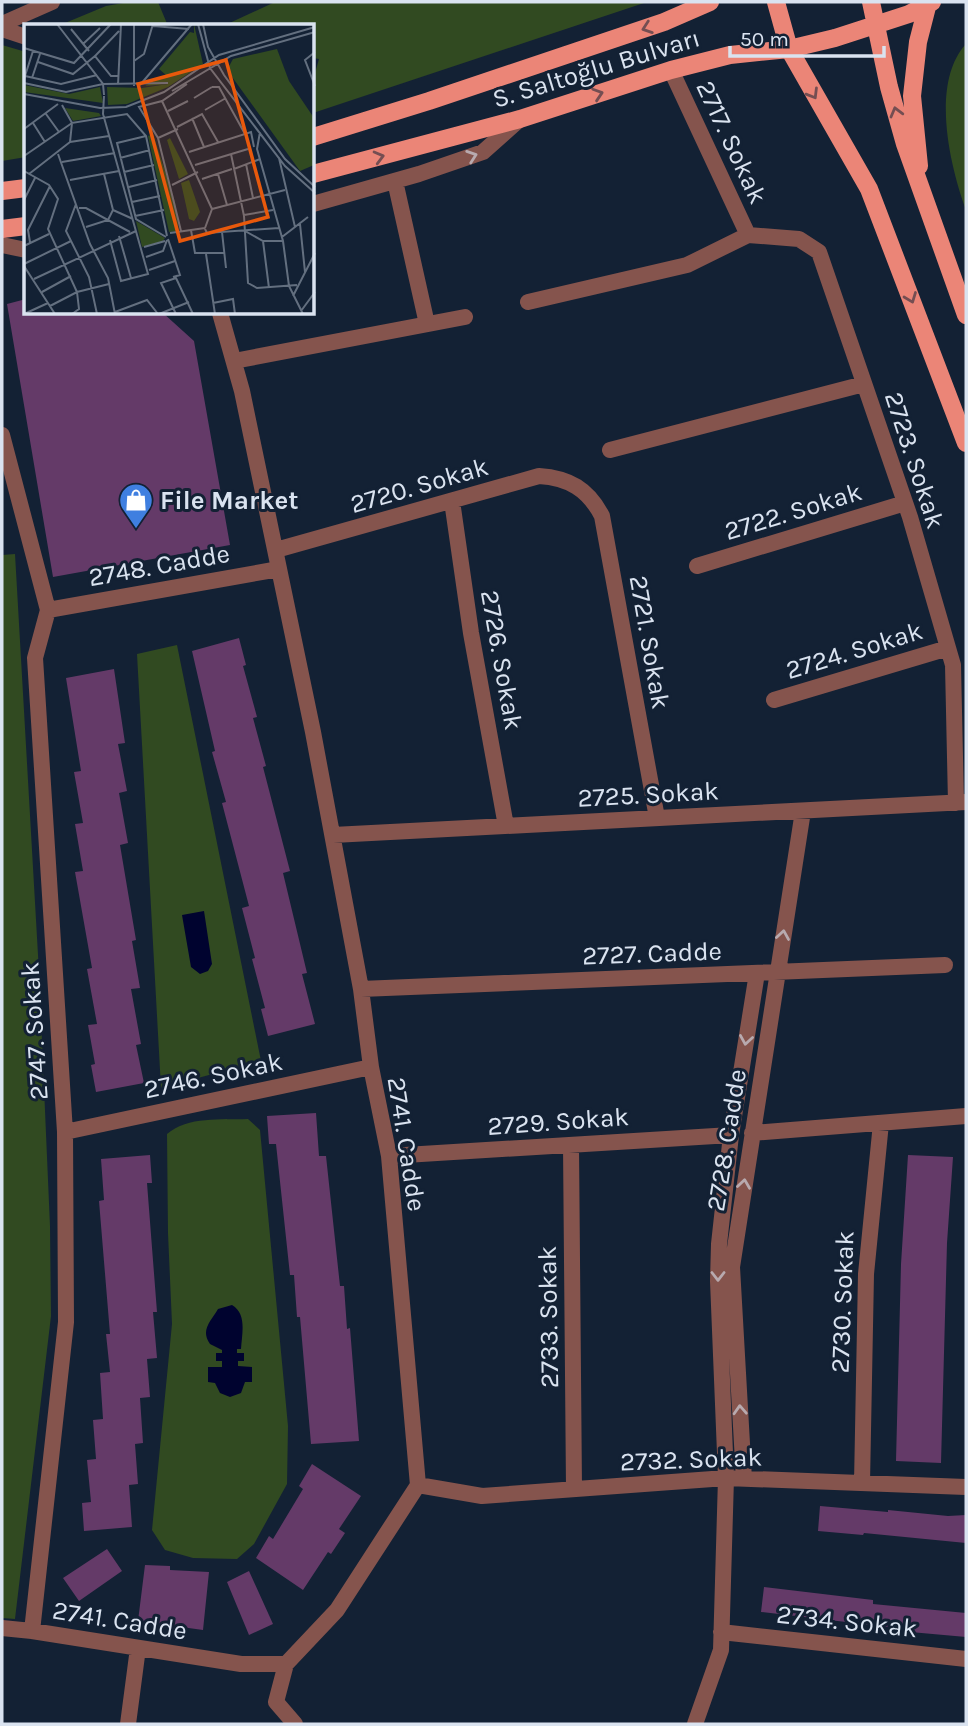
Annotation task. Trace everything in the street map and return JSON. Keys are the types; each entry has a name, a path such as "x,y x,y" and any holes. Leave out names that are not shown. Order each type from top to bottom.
{"main road":[{"name":"S. Saltoğlu Bulvarı","path":"315,135 429,102 664,22 709,2"},
{"path":"871,2 905,144 966,315"},
{"name":"S. Saltoğlu Bulvarı","path":"315,173 520,119 671,70 730,55 789,49 875,26 909,14 930,2"},
{"path":"920,184 912,96 918,42 930,2"},
{"path":"777,5 789,49 869,188 966,443"},
{"path":"2,191 24,188"},
{"path":"2,229 24,226"}],"street":[{"path":"2,27 52,2"},
{"path":"2,27 24,36"},
{"name":"2717. Sokak","path":"671,70 748,235"},
{"path":"315,203 483,152 520,119"},
{"path":"395,181 427,324"},
{"path":"528,302 687,265 748,235"},
{"name":"2723. Sokak","path":"748,235 799,239 819,252 905,503 953,664 961,803"},
{"path":"2,246 24,250"},
{"name":"2741. Cadde","path":"221,315 242,391 276,550 361,989 371,1067 388,1156 418,1485"},
{"path":"234,361 465,317"},
{"path":"610,450 864,384"},
{"name":"2747. Sokak","path":"2,435 48,610 35,658 65,1132 66,1322 32,1631"},
{"name":"2720. Sokak","path":"276,550 539,476 564,479 575,484"},
{"name":"2721. Sokak","path":"575,484 591,498 602,516 657,818"},
{"name":"2726. Sokak","path":"452,502 471,633 506,826"},
{"name":"2722. Sokak","path":"697,566 905,503"},
{"name":"2748. Cadde","path":"48,610 279,569"},
{"name":"2724. Sokak","path":"774,700 948,648"},
{"name":"2725. Sokak","path":"333,835 961,803"},
{"name":"2728. Cadde","path":"744,1479 732,1267 803,811"},
{"name":"2727. Cadde","path":"361,989 945,965"},
{"name":"2728. Cadde","path":"695,1724 721,1650 726,1478 718,1281 719,1244 731,1135 757,973"},
{"name":"2746. Sokak","path":"65,1132 371,1067"},
{"path":"752,1133 966,1116"},
{"name":"2730. Sokak","path":"862,1483 866,1274 881,1123"},
{"name":"2729. Sokak","path":"388,1156 731,1135"},
{"name":"2733. Sokak","path":"571,1145 575,1489"},
{"name":"2732. Sokak","path":"418,1485 482,1496 726,1478 966,1487"},
{"path":"295,1724 276,1702 286,1664 337,1610 418,1485"},
{"name":"2741. Cadde","path":"2,1628 241,1664 286,1664"},
{"name":"2734. Sokak","path":"722,1632 966,1659"},
{"path":"128,1724 138,1648"}],"green space":[{"path":"129,2 158,2 167,24 65,24 106,6"},
{"path":"275,2 647,2 315,112 315,73 319,59 315,58 315,24 227,24"},
{"path":"966,44 966,210 949,148 946,102 955,61"},
{"path":"2,45 24,51 24,157 2,161"},
{"path":"15,554 39,972 50,1226 51,1316 15,1619 2,1618 2,555"},
{"path":"177,645 261,1061 161,1088 137,654"},
{"path":"248,1119 260,1130 288,1426 287,1484 254,1544 237,1559 193,1558 165,1550 152,1530 172,1324 167,1134 175,1128 195,1122"}],"water":[{"path":"204,911 212,964 208,971 200,974 191,967 182,915"},
{"path":"232,1305 240,1313 243,1324 241,1349 237,1349 237,1353 244,1353 244,1361 238,1361 238,1366 252,1367 252,1382 245,1382 241,1393 230,1397 220,1393 215,1383 208,1382 208,1367 222,1367 222,1361 216,1361 216,1353 222,1353 222,1350 210,1344 206,1330 218,1309"}],"building":[{"path":"24,300 24,315 165,315 194,341 230,545 53,577 7,304"},
{"path":"239,638 246,665 243,666 257,717 253,718 266,766 263,767 290,871 283,873 307,973 302,974 315,1024 268,1036 261,1009 265,1008 252,959 255,958 242,908 249,906 222,803 226,802 212,752 215,751 192,651"},
{"path":"114,669 125,743 118,744 127,791 119,793 128,843 120,845 136,940 132,941 140,988 131,989 141,1044 136,1045 144,1083 96,1092 91,1065 95,1064 88,1025 97,1024 87,969 92,968 75,872 83,871 75,824 83,823 74,772 81,771 66,678"},
{"path":"316,1113 319,1156 326,1156 340,1286 344,1286 347,1329 350,1328 359,1441 311,1444 300,1317 297,1317 294,1275 290,1275 276,1144 269,1144 267,1116"},
{"path":"150,1155 152,1183 147,1183 157,1312 153,1312 157,1358 147,1359 150,1397 140,1398 143,1443 135,1444 138,1484 129,1485 132,1527 84,1531 82,1503 91,1502 87,1460 96,1459 93,1420 103,1419 100,1373 110,1372 106,1334 110,1334 99,1201 104,1200 101,1159"},
{"path":"908,1155 953,1157 947,1243 941,1463 896,1461 901,1264"},
{"path":"312,1464 361,1496 339,1529 345,1533 331,1554 328,1552 303,1590 256,1558 269,1536 273,1539 303,1489 299,1486"},
{"path":"820,1506 948,1516 966,1515 966,1543 818,1531"},
{"path":"107,1549 122,1571 79,1601 63,1578"},
{"path":"145,1565 170,1566 170,1570 209,1572 203,1630 138,1621"},
{"path":"249,1571 273,1624 249,1635 227,1582"},
{"path":"764,1587 873,1600 873,1604 966,1613 966,1637 888,1630 888,1627 761,1612"}],"place":[{"name":"File Market","path":"136,530"}]}
